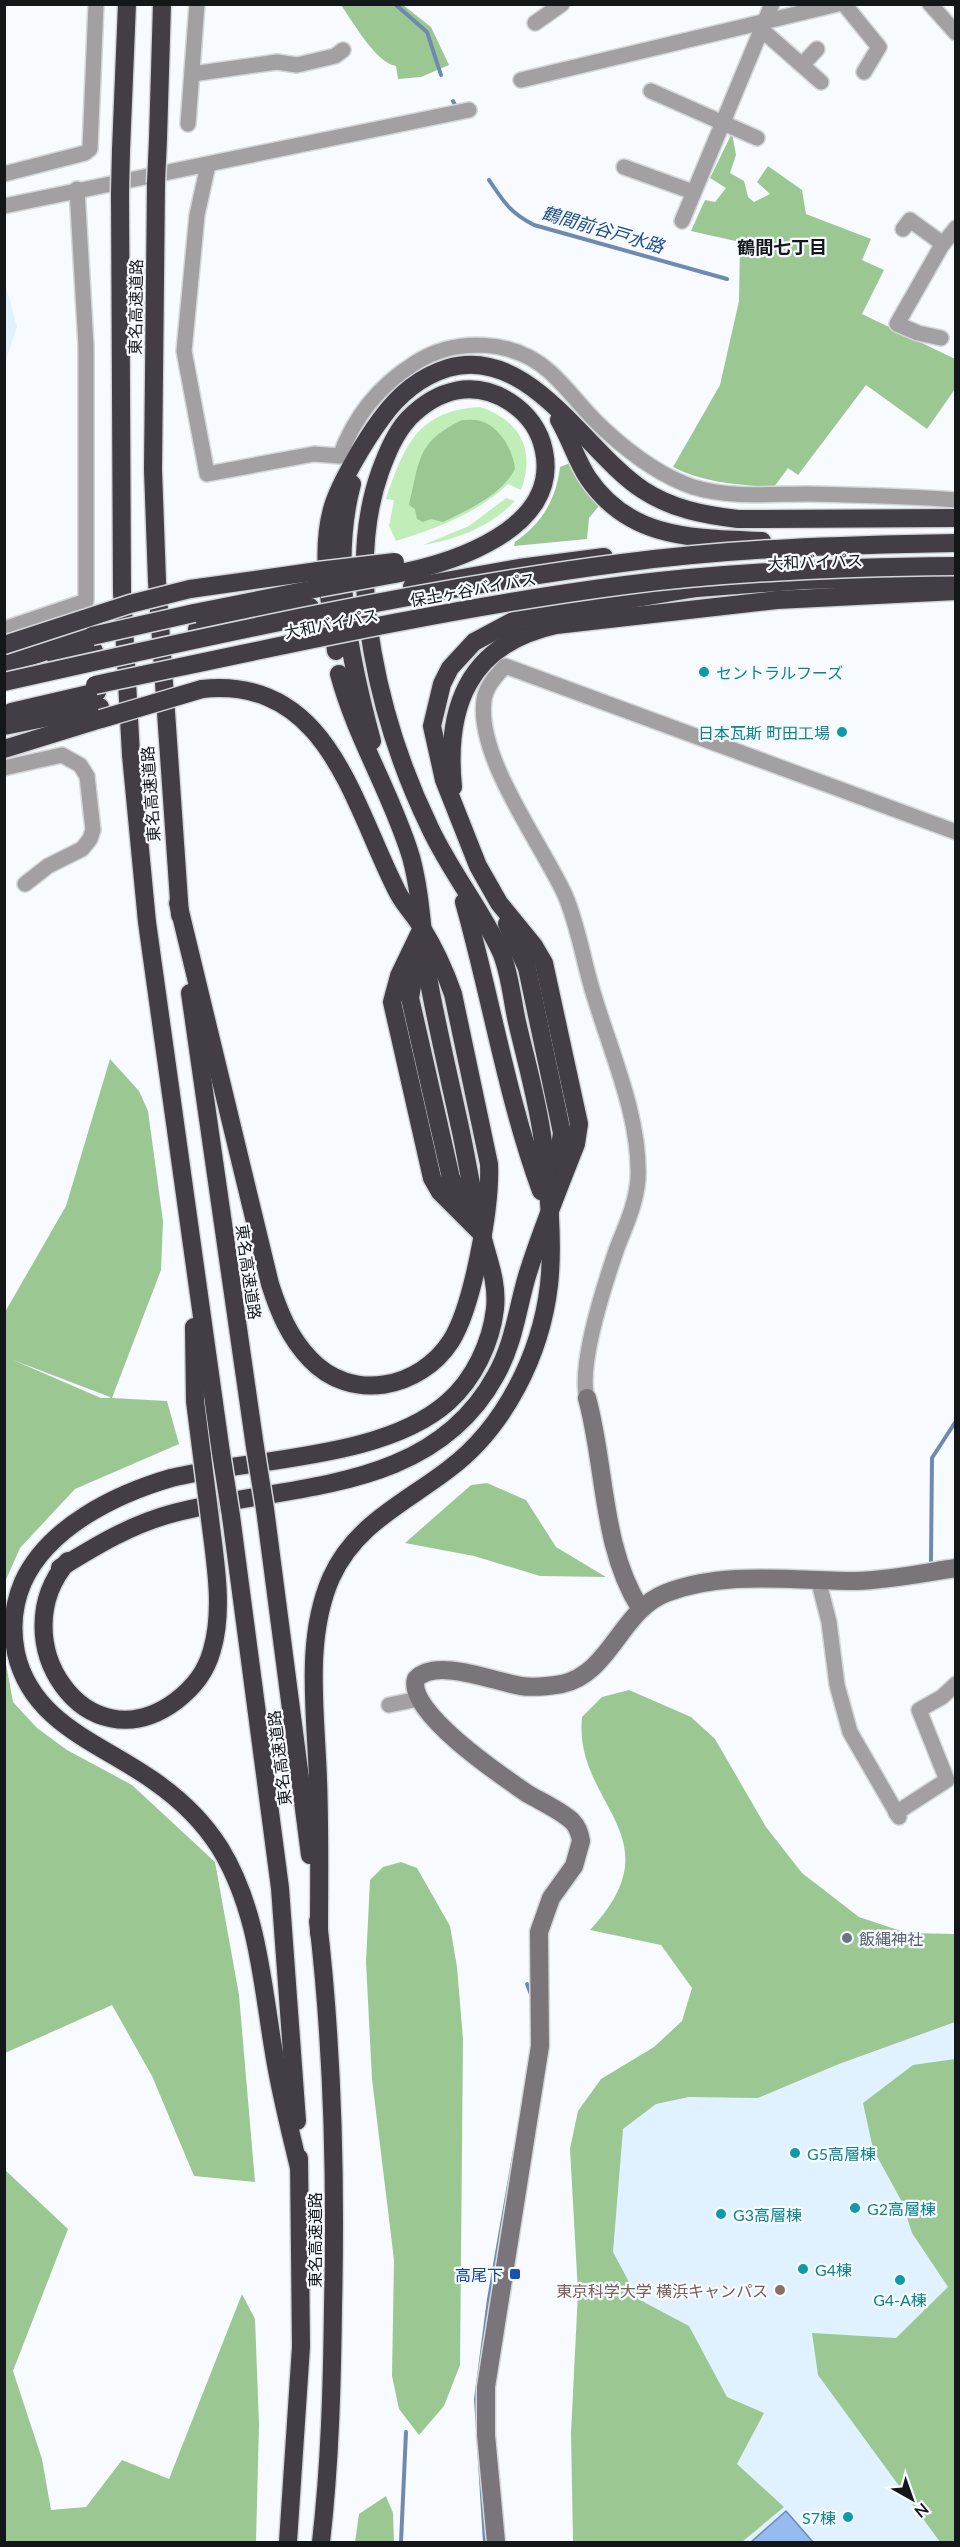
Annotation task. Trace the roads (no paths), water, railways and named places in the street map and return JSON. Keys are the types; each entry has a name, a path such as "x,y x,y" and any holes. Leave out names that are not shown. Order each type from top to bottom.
{"highway":[{"name":"東名高速道路","path":"127,4 120,193 120,514 131,755 147,922 231,1516 280,1888 296,2087 299,2168 301,2347 288,2542"},
{"name":"東名高速道路","path":"162,4 153,356 156,581 178,903 291,1699 319,1934 331,2082 334,2257 331,2420 321,2542"},
{"path":"330,647 328,526 333,505 391,404 411,386 433,373 456,366 495,369 516,378 553,404 624,476 660,499 698,513 738,519 956,518"},
{"path":"4,645 130,604 190,589 319,588 395,576 444,553 509,529 525,516 537,499 546,464 538,432 520,410 488,391 473,388 441,394 408,419 386,456 371,504 365,576 376,671 399,756 432,833 457,878 510,952"},
{"path":"535,390 554,412 567,433 586,476 602,498 619,512 636,523 674,534 762,542"},
{"path":"365,446 352,484 344,523 345,598 364,713 389,800"},
{"name":"大和バイパス","path":"4,667 93,643 196,621 319,588 395,576 519,568 623,554 762,542 956,538"},
{"name":"保土ヶ谷バイパス","path":"4,682 323,614 544,574 747,550 864,544 956,543"},
{"name":"保土ヶ谷バイパス","path":"4,706 327,636 525,599 627,585 752,573 956,566"},
{"name":"大和バイパス","path":"4,714 99,706 203,669 330,647 399,630 527,607 627,593 806,580 956,577"},
{"path":"319,1934 320,1834 315,1691 316,1640 324,1595 345,1553 363,1531 382,1514 466,1456 488,1434 504,1409 528,1361 548,1289 548,1213 543,1138 510,952 438,764 433,741 433,714 442,684 450,668 474,642 505,624 530,615 696,588"},
{"path":"455,807 450,749 453,723 460,696 483,665 515,639 556,625 796,598 956,591"},
{"path":"299,2168 274,2056 259,1951 244,1899 230,1865 201,1822 181,1801 152,1779 69,1730 48,1711 31,1691 19,1667 14,1644 13,1618 18,1594 28,1571 42,1552 95,1510 149,1484 193,1473 372,1442 414,1425 450,1400 479,1362 495,1309 495,1283 481,1233 440,1192 432,1178 392,1002 399,976 422,928 411,857 389,800 354,724 339,675"},
{"path":"4,726 99,706 202,689 234,688 253,691 286,707 314,729 342,771 398,893 422,928 446,975 453,994 489,1164 490,1187 463,1312 452,1340 436,1360 415,1376 396,1383 371,1386 342,1380 312,1361 299,1347 280,1315 270,1284 178,903"},
{"path":"4,749 99,706"},
{"path":"193,1253 195,1401 202,1456 210,1519 218,1598 213,1649 206,1669 191,1689 166,1708 147,1716 109,1718 86,1710 66,1696 41,1662 36,1626 40,1604 60,1568 112,1536 139,1524 199,1507 330,1485 405,1460 446,1433 485,1394 504,1360 514,1335 527,1278 548,1213 576,1144 579,1124 544,963 534,946 457,878"},
{"path":"457,878 484,971 524,1144 548,1213"}],"street":[{"path":"4,174 85,153 90,149 96,4"},
{"path":"188,124 197,4"},
{"path":"535,23 562,4"},
{"path":"682,222 772,4"},
{"path":"521,80 763,25 838,4"},
{"path":"844,4 879,47 864,72"},
{"path":"930,4 956,33"},
{"path":"763,25 821,82"},
{"path":"802,65 817,49"},
{"path":"192,74 277,62 297,65 335,60"},
{"path":"651,91 758,138"},
{"path":"4,206 77,189 208,165 469,110"},
{"path":"208,165 197,215 184,351 207,474 314,454 340,456 361,413 399,373 441,349 480,345 504,348 527,356 548,369 605,431 661,472 697,488 738,494 956,500"},
{"path":"624,167 693,192"},
{"path":"4,629 86,601 86,346 77,189"},
{"path":"903,229 910,220 950,240 897,324 918,333 940,338"},
{"path":"640,1608 619,1567 596,1431 583,1383 585,1366 610,1270 636,1191 637,1142 596,1005 575,920 565,895 500,772 485,723 484,699 488,687 505,666 956,832"},
{"path":"4,768 62,755 80,765 87,776 94,822 90,840 82,849 48,866 25,884"},
{"path":"496,2542 485,2397 540,2046 539,1932 551,1898 574,1866 581,1841 572,1821 501,1776 465,1748 418,1699 415,1688 416,1679 430,1669 524,1687 561,1684 579,1678 599,1660 640,1608 667,1592 690,1586 739,1580 877,1580 956,1568"},
{"path":"818,1579 829,1622 837,1685 850,1732 898,1815 947,1779 919,1710 942,1698 956,1684"},
{"path":"389,1705 418,1699"}],"water":[{"path":"786,2511 813,2542 751,2542"}],"waterway":[{"name":"鶴間前谷戸水路","path":"395,4 427,32 441,75"},
{"name":"鶴間前谷戸水路","path":"453,101 456,107"},
{"name":"鶴間前谷戸水路","path":"489,180 508,206 534,225 727,279"},
{"path":"931,1561 932,1458 956,1421"},
{"path":"527,1984 532,1997"},
{"path":"485,2542 476,2399 489,2299 515,2150"},
{"path":"401,2542 406,2432"}],"place":[{"name":"セントラルフーズ","path":"704,672"},
{"name":"日本瓦斯 町田工場","path":"842,732"},
{"name":"飯縄神社","path":"847,1938"},
{"name":"G5高層棟","path":"795,2153"},
{"name":"G2高層棟","path":"855,2208"},
{"name":"G3高層棟","path":"721,2214"},
{"name":"G4棟","path":"803,2269"},
{"name":"高尾下","path":"515,2274"},
{"name":"G4-A棟","path":"900,2280"},
{"name":"東京科学大学 横浜キャンパス","path":"780,2290"},
{"name":"S7棟","path":"848,2517"}],"district":[{"name":"鶴間七丁目","path":"782,247"}]}
